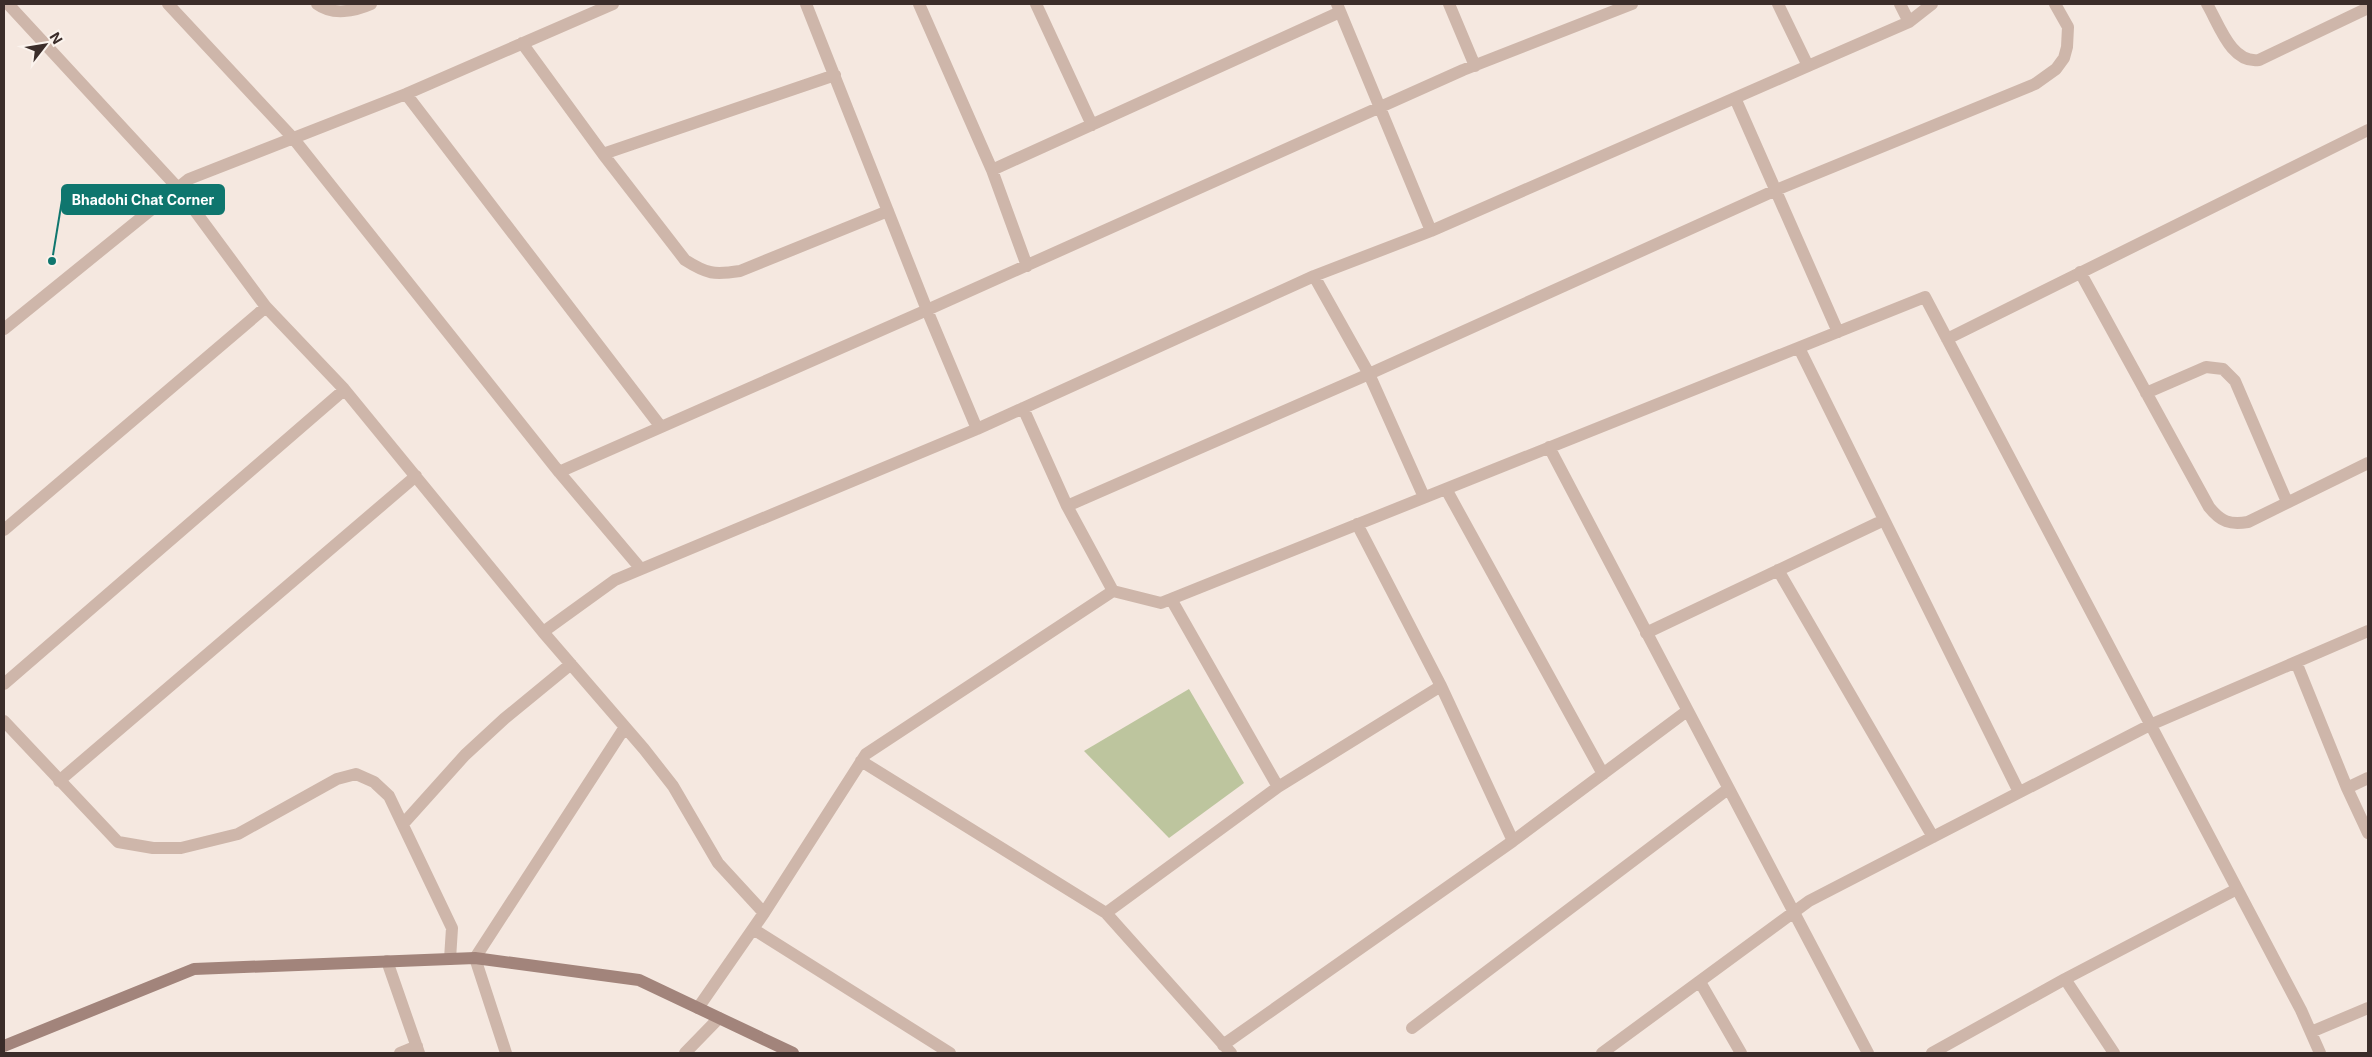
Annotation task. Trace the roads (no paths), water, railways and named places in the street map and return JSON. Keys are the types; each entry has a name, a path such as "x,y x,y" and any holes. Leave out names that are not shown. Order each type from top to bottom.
{"main road":[{"path":"4,1046 194,969 475,958 639,980 793,1053"}],"street":[{"path":"8,4 178,188 266,307 344,390 543,632 673,786 718,863 764,914"},
{"path":"168,4 292,138 558,472 641,569"},
{"path":"318,4 339,12 371,4"},
{"path":"4,330 188,179 406,94 614,4"},
{"path":"806,4 927,310 977,429"},
{"path":"919,4 992,170 1027,266"},
{"path":"1036,4 1092,125"},
{"path":"1449,4 1475,66"},
{"path":"558,472 1027,266 1475,66 1632,4"},
{"path":"1778,4 1808,66"},
{"path":"1900,4 1909,22"},
{"path":"543,632 615,580 977,429 1314,276 1431,231 1909,22 1932,4"},
{"path":"1067,506 1369,374 1776,190 2035,84 2056,68 2064,58 2067,47 2068,27 2055,4"},
{"path":"2207,4 2236,54 2252,61 2259,60 2363,7"},
{"path":"992,170 1092,125 1338,8 1431,231"},
{"path":"522,43 603,154 685,260 703,271 717,275 740,271 888,211"},
{"path":"603,154 835,75"},
{"path":"406,94 661,427"},
{"path":"1735,98 1838,332"},
{"path":"1947,339 2368,130"},
{"path":"2080,272 2216,517 2225,522 2235,524 2248,522 2368,463"},
{"path":"1314,276 1369,374 1424,498"},
{"path":"698,1008 764,914 866,754 1113,591 1161,603 1925,297 2237,889 2320,1053"},
{"path":"4,530 266,307"},
{"path":"1799,348 2019,792"},
{"path":"2146,393 2206,367 2223,369 2236,381 2287,502"},
{"path":"4,684 344,390"},
{"path":"1022,408 1067,506 1113,591"},
{"path":"1549,448 1792,914 1868,1053"},
{"path":"60,781 416,476"},
{"path":"1446,489 1603,774"},
{"path":"1646,633 1884,520"},
{"path":"1357,524 1441,686 1512,842"},
{"path":"1778,570 1933,837"},
{"path":"1171,598 1278,787"},
{"path":"1610,1051 1809,901 2150,725 2368,631"},
{"path":"2296,662 2347,788 2368,833"},
{"path":"403,824 465,755 504,719 571,664"},
{"path":"1106,913 1278,787 1441,686"},
{"path":"861,761 1106,913 1227,1049 1512,842 1687,711"},
{"path":"4,721 118,842 152,848 181,848 238,834 337,779 356,774 374,782 389,796 452,928 450,959"},
{"path":"506,1053 475,958 625,727"},
{"path":"2347,788 2368,778"},
{"path":"1412,1028 1728,789"},
{"path":"1932,1053 2064,979 2237,889"},
{"path":"753,929 950,1053"},
{"path":"387,961 418,1050 400,1053"},
{"path":"2064,979 2114,1053"},
{"path":"1700,982 1741,1053"},
{"path":"2310,1032 2368,1008"},
{"path":"685,1053 719,1018"}],"place":[{"name":"Bhadohi Chat Corner","path":"52,261"}]}
